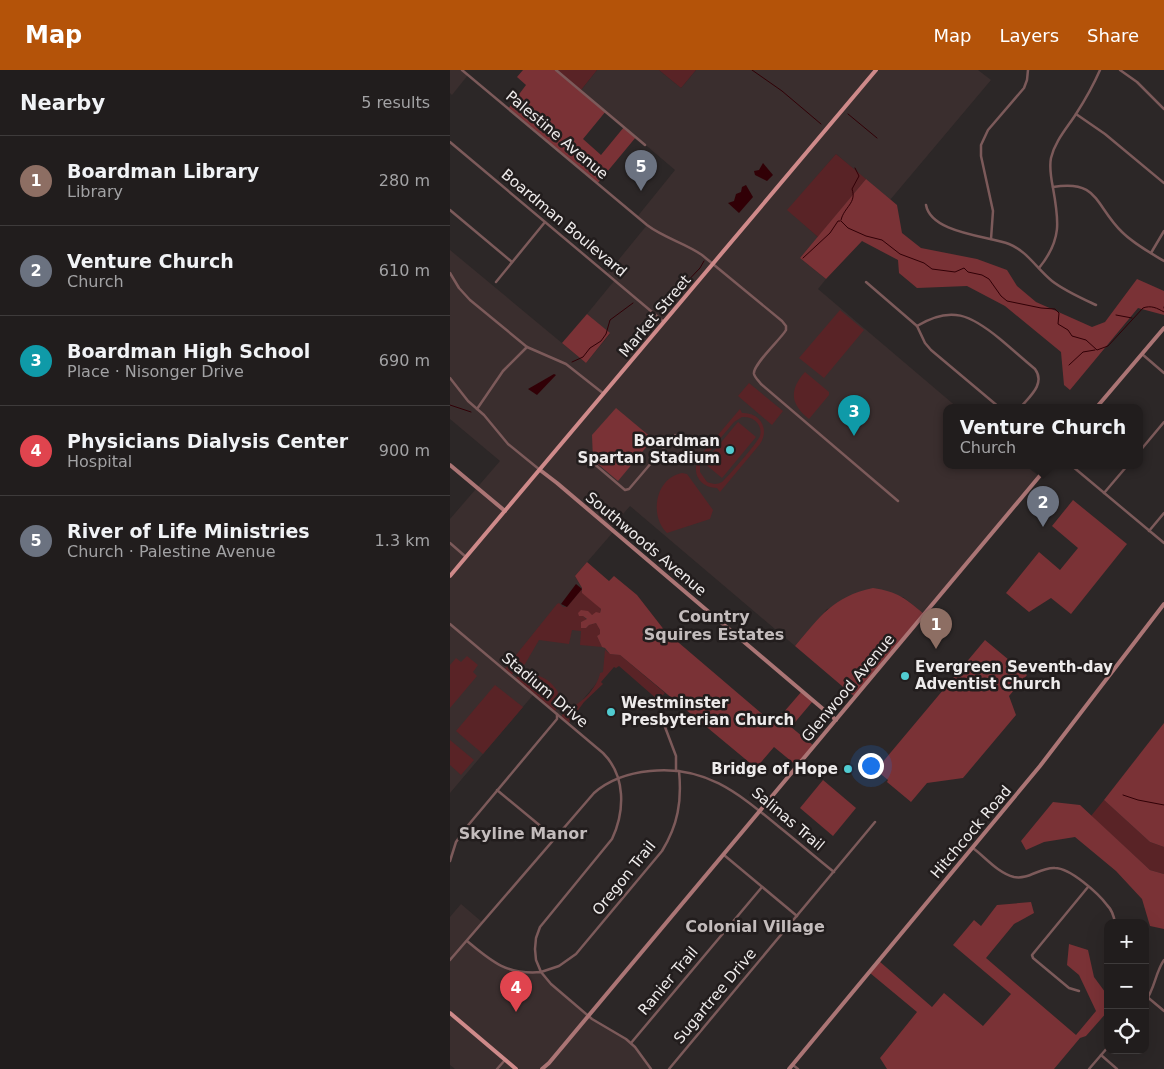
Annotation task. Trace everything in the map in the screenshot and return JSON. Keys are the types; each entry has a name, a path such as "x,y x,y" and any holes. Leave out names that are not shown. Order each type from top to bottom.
{"main road":[{"name":"Market Street","path":"450,576 876,70"},
{"path":"450,1013 516,1069"}],"street":[{"name":"Palestine Avenue","path":"462,70 647,225 665,237 693,249 782,321 787,328 785,333 755,370 756,379 898,501"},
{"path":"556,70 645,145"},
{"path":"991,239 993,211 980,156 981,145 988,130 1024,88 1028,78 1028,70"},
{"path":"1039,268 1052,249 1058,232 1058,217 1050,170 1052,154 1100,70"},
{"path":"1120,70 1137,82 1164,109"},
{"path":"1076,114 1104,134 1164,183"},
{"name":"Boardman Boulevard","path":"450,142 664,322"},
{"path":"1053,187 1072,185 1088,190 1122,232 1138,246 1164,261"},
{"path":"926,205 929,214 944,225 1008,244 1018,249 1060,286 1096,305"},
{"path":"450,210 512,262"},
{"path":"496,282 545,222"},
{"path":"1151,253 1164,231"},
{"path":"450,273 459,288 470,300 527,347 566,364 604,394"},
{"path":"866,282 917,326 931,350 995,404"},
{"path":"917,326 933,317 950,314 970,318 984,326 1035,369 1038,374 1038,385 1023,404"},
{"path":"1099,404 1164,328"},
{"path":"477,409 503,371 527,347"},
{"path":"1142,354 1164,374"},
{"name":"Southwoods Avenue","path":"450,378 468,401 508,444 557,482 836,720"},
{"path":"1143,447 1164,422"},
{"path":"585,456 625,490 629,489 674,435"},
{"path":"450,465 505,511"},
{"name":"Glenwood Avenue","path":"542,1069 724,855 1045,469"},
{"path":"1076,469 1164,543"},
{"path":"1104,493 1125,469"},
{"path":"1149,531 1164,513"},
{"path":"450,543 466,557"},
{"name":"Hitchcock Road","path":"789,1069 974,848 1040,766 1164,604"},
{"name":"Stadium Drive","path":"450,624 607,758 618,778"},
{"path":"450,861 459,836 557,719 557,714"},
{"name":"Oregon Trail","path":"541,972 559,966 576,954 662,851 672,832 678,812 680,794 676,756 666,728"},
{"name":"Salinas Trail","path":"450,960 594,793 618,778 643,772 678,771 701,776 724,785 740,795 834,872"},
{"path":"618,778 622,804 616,830 606,847 540,927 536,938 536,960 541,972 551,984 588,1016 631,1043 641,1053 651,1069"},
{"path":"497,790 555,838"},
{"name":"Sugartree Drive","path":"669,1069 875,822"},
{"path":"974,848 998,869 1009,875 1023,877 1046,869 1056,868 1070,873 1108,906 1114,919"},
{"path":"724,855 797,916"},
{"name":"Ranier Trail","path":"631,1043 762,887"},
{"path":"1079,991 1069,988 1033,958 1032,955 1088,888"},
{"path":"467,941 503,968 522,972 541,972"},
{"path":"1149,996 1164,960"},
{"path":"1149,999 1164,1011"},
{"path":"1089,1069 1104,1052"},
{"path":"1101,1055 1117,1069"},
{"path":"497,1069 505,1060"},
{"path":"548,1069 549,1063"},
{"path":"793,1065 798,1069"}],"shaded area":[{"path":"450,70 462,70 468,75 452,95 450,93"},
{"path":"523,70 556,70 606,111 583,139 601,155 624,127 636,137 597,184 508,109 526,85 517,77"},
{"path":"556,70 597,70 581,90"},
{"path":"597,70 659,70 681,88 696,70 978,70 991,80 890,200 836,154 788,210 818,237 800,258 826,279 818,289 953,404 943,404 943,469 1030,469 1039,476 924,614 903,597 827,609 795,646 630,506 611,528 614,531 575,576 620,655 565,721 533,695 450,793 450,519 500,461 450,419 450,250 586,363 610,334 587,314 614,281 607,274 647,225 637,217 675,170 581,90"},
{"path":"659,70 696,70 681,88"},
{"path":"836,154 866,179 818,237 787,210"},
{"path":"763,163 773,175 767,181 755,175 754,171 759,170"},
{"path":"866,179 897,205 902,233 921,248 977,259 1007,270 1017,286 1036,302 1092,327 1105,322 1137,279 1164,291 1164,315 1138,308 1070,390 1064,385 1061,352 1005,306 967,286 917,288 899,273 898,260 862,241 826,279 800,258"},
{"path":"746,185 753,197 739,213 728,203 734,201 736,194 741,192 742,187"},
{"path":"840,310 864,330 824,378 799,358"},
{"path":"587,314 610,333 586,363 562,343"},
{"path":"805,372 829,392 829,395 809,419 798,408 794,397 796,385"},
{"path":"554,374 556,375 537,395 528,389"},
{"path":"749,383 783,411 772,425 738,396"},
{"path":"616,408 653,439 618,481 593,460 592,435"},
{"path":"740,409 742,413 754,415 762,422 764,433 760,444 720,492 717,488 705,485 698,478 696,467 700,456","holes":["742,417 753,419 759,424 761,432 758,440 722,482 718,484 707,482 700,472 700,465 703,459 734,422"]},
{"path":"738,422 756,437 722,478 704,463"},
{"path":"682,473 687,474 713,510 710,519 667,533 661,526 658,517 658,498 666,482 673,476"},
{"path":"1073,500 1127,544 1071,614 1051,598 1029,612 1006,593 1039,552 1060,570 1078,548 1052,526"},
{"path":"587,562 609,581 614,576 637,595 665,631 767,718 783,713 802,691 813,701 791,727 814,746 797,766 774,747 756,768 620,655 610,654 602,647 597,636 600,634 600,630 596,623 586,628 581,628 581,622 587,619 579,616 578,613 581,610 588,611 592,615 596,612 600,613 601,609 582,593 582,588 575,576"},
{"path":"576,584 582,589 567,607 561,604"},
{"path":"873,588 901,596 924,614 855,697 795,646 820,617 837,602"},
{"path":"581,590 601,609 600,613 592,615 581,610 587,620 581,622 586,628 596,623 600,630 600,634 597,636 602,647 580,645 581,631 572,630 569,644 539,640 525,664 511,675 504,670 557,604 559,603 563,607 567,607"},
{"path":"985,640 1027,675 1009,696 1016,715 963,778 927,783 911,802 876,770"},
{"path":"605,650 610,654 620,655 665,693 658,700 619,666 614,667 601,682 603,684 584,702 568,724 561,718 564,709 576,705 592,690 600,673 603,672"},
{"path":"467,656 478,665 473,672 477,676 450,708 450,665 456,658 461,662"},
{"path":"517,675 542,677 551,683 558,692 556,710 554,711 516,680"},
{"path":"495,685 523,707 483,754 456,731"},
{"path":"1164,723 1164,847 1150,842 1104,800"},
{"path":"450,740 474,760 461,775 450,765"},
{"path":"823,780 856,808 833,836 800,808"},
{"path":"1104,800 1150,842 1164,847 1164,874 1150,870 1091,816"},
{"path":"1053,802 1080,805 1150,870 1164,874 1164,929 1150,926 1142,899 1116,871 1075,837 1044,842 1026,850 1021,841"},
{"path":"1031,902 1034,913 1014,924 986,958 1076,1035 1096,1011 1079,975 1067,965 1069,944 1088,950 1094,977 1104,991 1104,1016 1086,1036 1080,1038 1054,1069 887,1069 880,1058 917,1012 870,973 879,961 932,1007 944,993 983,1026 1011,994 953,945 974,920 981,926 997,905"},
{"path":"461,904 482,922 467,940 490,960 513,971 541,972 548,981 592,1019 626,1039 635,1047 651,1069 455,1069 450,1065 450,917"}],"waterway":[{"path":"752,70 782,91 821,124"},
{"path":"848,114 877,138"},
{"path":"841,220 852,202 852,189 859,176 855,168"},
{"path":"803,258 840,221"},
{"path":"841,221 848,228 866,236 882,240 900,254 924,263 932,269 955,272 964,268 968,272 982,275 989,279 1007,301 1055,309 1059,313 1058,324 1068,330 1072,336 1086,340 1097,350 1108,346 1143,308 1154,307 1164,312"},
{"path":"680,289 700,268 704,261"},
{"path":"572,362 583,357 590,348 601,341 606,334 610,320 633,303"},
{"path":"1116,315 1132,318"},
{"path":"1069,365 1083,352 1095,350"},
{"path":"450,405 471,412"},
{"path":"1123,795 1164,805"}],"place":[{"name":"River of Life Ministries","path":"641,191"},
{"name":"Boardman High School","path":"854,436"},
{"name":"Boardman Spartan Stadium","path":"730,450"},
{"name":"Venture Church","path":"1043,527"},
{"name":"Boardman Library","path":"936,649"},
{"name":"Evergreen Seventh-day Adventist Church","path":"905,676"},
{"name":"Westminster Presbyterian Church","path":"611,712"},
{"name":"Bridge of Hope","path":"848,769"},
{"name":"Physicians Dialysis Center","path":"516,1012"}],"district":[{"name":"Country Squires Estates","path":"714,625"},
{"name":"Skyline Manor","path":"523,833"},
{"name":"Colonial Village","path":"755,926"}]}
